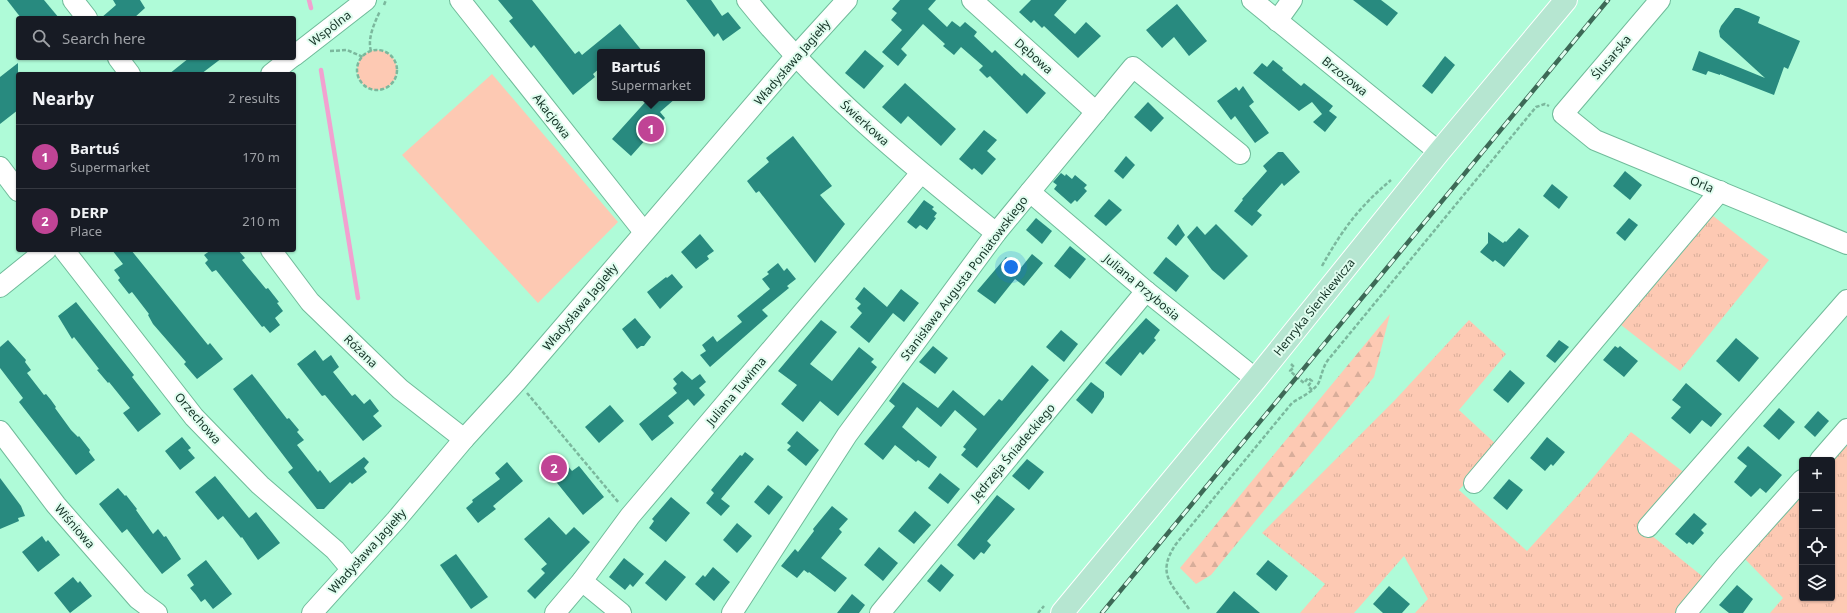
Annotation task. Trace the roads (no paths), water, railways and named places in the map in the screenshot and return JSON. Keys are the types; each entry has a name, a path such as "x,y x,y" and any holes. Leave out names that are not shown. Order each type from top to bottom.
{"main road":[{"name":"Henryka Sienkiewicza","path":"1062,613 1256,379 1439,152 1566,0"}],"street":[{"path":"73,0 85,16"},
{"name":"Wspólna","path":"296,54 366,0"},
{"name":"Akacjowa","path":"460,0 644,232"},
{"name":"Świerkowa","path":"747,0 774,34 795,57 920,173 996,233"},
{"name":"Władysława Jagiełły","path":"312,613 396,520 464,439 517,381 795,57 847,0"},
{"name":"Dębowa","path":"972,0 1096,112"},
{"name":"Brzozowa","path":"1252,0 1439,152"},
{"path":"1277,20 1292,0"},
{"name":"Ślusarska","path":"1563,114 1660,0"},
{"path":"120,60 128,72"},
{"path":"274,72 288,60"},
{"name":"Stanisława Augusta Poniatowskiego","path":"732,613 847,435 996,233 1133,67 1240,154"},
{"name":"Orla","path":"1563,114 1595,140 1847,244"},
{"path":"0,167 16,188"},
{"name":"Juliana Tuwima","path":"555,613 582,581 630,516 920,173"},
{"path":"1474,483 1720,191"},
{"name":"Juliana Przybosia","path":"1030,192 1146,291 1256,379"},
{"path":"0,287 44,252"},
{"name":"Orzechowa","path":"66,252 194,416 260,485 335,550 351,569"},
{"name":"Różana","path":"272,252 310,302 400,388 464,439"},
{"name":"Jędrzeja Śniadeckiego","path":"880,613 1146,291"},
{"path":"1648,528 1847,300"},
{"path":"1823,457 1847,429"},
{"name":"Wiśniowa","path":"0,431 56,505 138,599 157,613"},
{"path":"1686,613 1726,564 1799,483"},
{"path":"582,581 621,613"}],"waterway":[{"path":"309,0 311,8"},
{"path":"321,70 358,298"}],"railway":[{"path":"1102,613 1608,0"}],"place":[{"name":"Bartuś","path":"651,129"},
{"name":"DERP","path":"554,468"}]}
